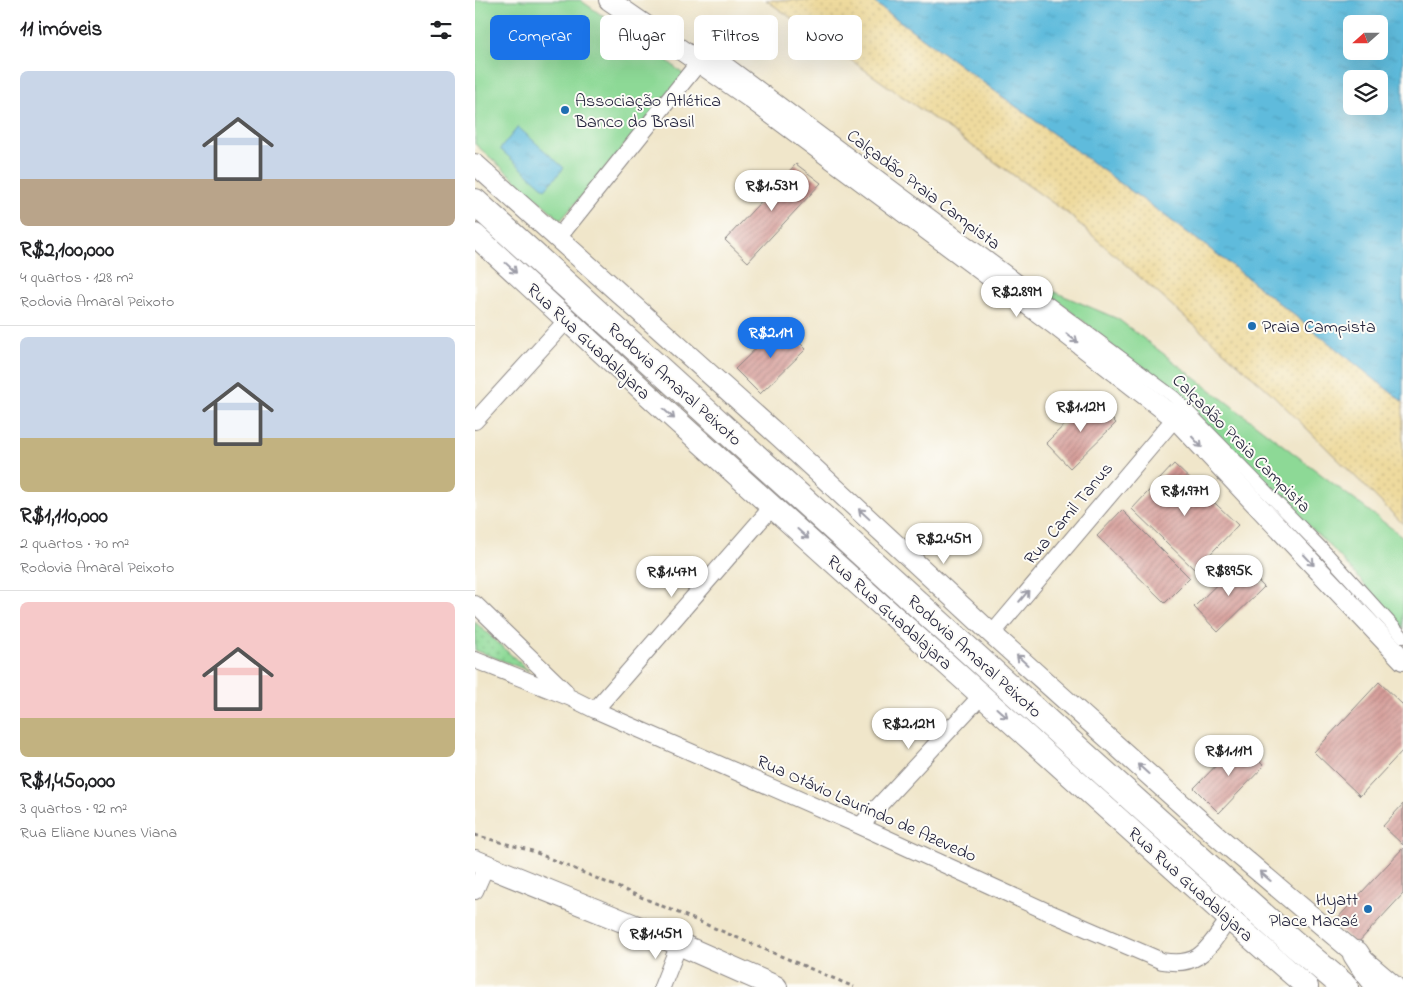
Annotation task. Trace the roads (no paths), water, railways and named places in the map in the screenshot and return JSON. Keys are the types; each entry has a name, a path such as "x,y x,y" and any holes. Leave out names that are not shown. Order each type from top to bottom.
{"highway":[{"name":"Rodovia Amaral Peixoto","path":"475,202 1292,942 1345,987"},
{"path":"1356,954 1361,964 1380,987"}],"main road":[{"name":"Rua Rua Guadalajara","path":"475,235 655,402 1307,987"},
{"path":"480,864 679,944 776,987"}],"street":[{"path":"609,0 700,61 938,237 1175,418 1403,660"},
{"name":"Calçadão Praia Campista","path":"624,0 709,60 721,59 1174,397 1329,556 1403,637"},
{"path":"558,238 700,61"},
{"path":"475,164 781,438 992,634 1217,836 1395,987"},
{"path":"475,421 567,320"},
{"name":"Rua Camil Tanus","path":"992,634 1175,418"},
{"path":"595,710 773,506"},
{"path":"475,604 571,698"},
{"name":"Rua Otávio Laurindo de Azevedo","path":"475,660 571,698 860,826 1048,912 1162,961 1176,964 1201,956 1229,919"},
{"path":"860,826 982,695"},
{"path":"475,891 480,864"},
{"path":"662,987 679,944"}],"water":[{"path":"871,0 1403,0 1403,402 1225,260"},
{"path":"518,127 564,168 545,189 500,149"}],"place":[{"name":"Associação Atlética Banco do Brasil","path":"565,110"},
{"name":"Praia Campista","path":"1252,326"},
{"name":"Hyatt Place Macaé","path":"1368,909"}]}
